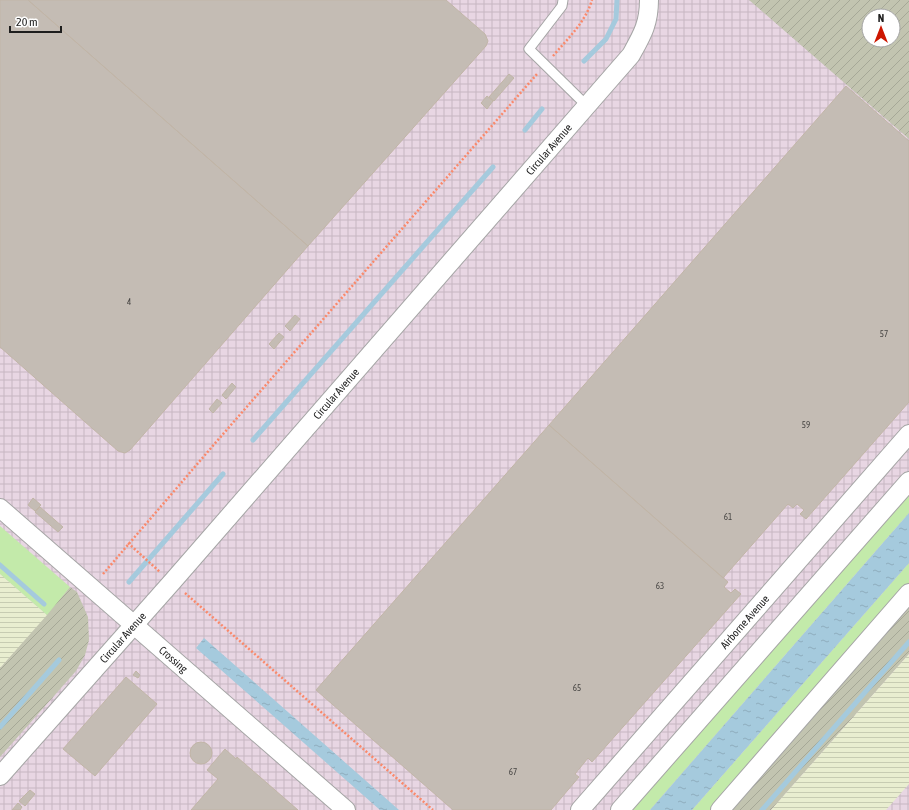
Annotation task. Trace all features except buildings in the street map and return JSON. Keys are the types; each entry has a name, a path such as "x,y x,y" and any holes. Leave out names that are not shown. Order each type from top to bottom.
{"street":[{"name":"Circular Avenue","path":"0,776 134,623 169,580 631,56 644,31 649,12 649,0"},
{"name":"Airborne Avenue","path":"580,810 909,434"},
{"path":"620,810 909,480"},
{"name":"Crossing","path":"0,508 134,623 346,810"},
{"path":"720,810 909,593"}],"lane":[{"path":"563,0 562,6 529,49 587,106"}],"path":[{"path":"91,587 580,25 588,12 592,0"},
{"path":"128,543 433,810"}],"shaded area":[{"path":"0,0 909,0 909,810 0,810"},
{"path":"749,0 909,0 909,139"},
{"path":"0,574 47,615 0,668"},
{"path":"70,587 77,592 88,617 89,640 85,655 76,671 0,757 0,668"},
{"path":"909,601 909,654 771,810 726,810"},
{"path":"909,654 909,784 886,810 771,810"}],"green space":[{"path":"909,488 909,513 650,810 627,810"},
{"path":"0,526 70,587 47,615 0,574"},
{"path":"909,563 909,587 713,810 692,810"}],"water":[{"path":"909,513 909,563 692,810 650,810"},
{"path":"204,638 399,810 380,810 196,648"}],"waterway":[{"path":"584,61 606,39 616,19 617,0"},
{"path":"525,130 542,109"},
{"path":"253,440 493,167"},
{"path":"129,582 223,474"},
{"path":"0,565 44,604"},
{"path":"762,810 909,642"},
{"path":"0,727 59,660"}]}
